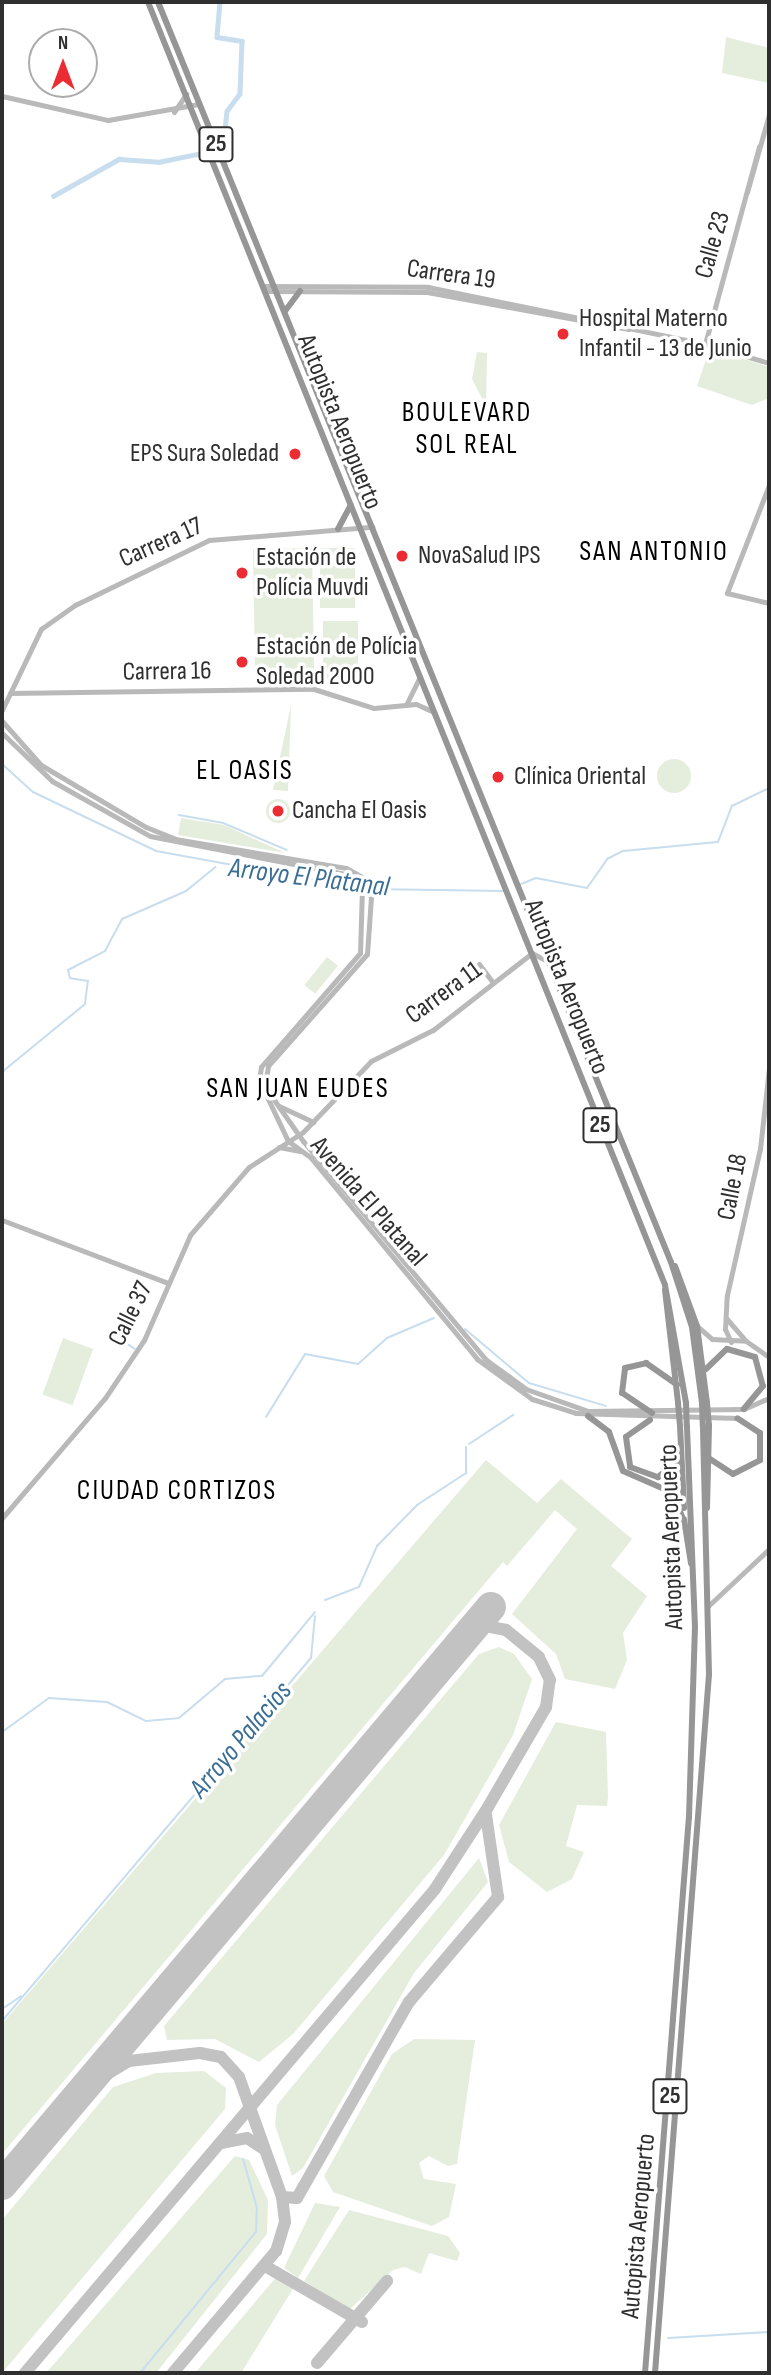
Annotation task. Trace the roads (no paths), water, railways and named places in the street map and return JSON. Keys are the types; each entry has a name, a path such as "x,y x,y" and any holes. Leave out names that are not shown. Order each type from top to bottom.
{"highway":[{"name":"Autopista Aeropuerto","path":"148,2 665,1285 682,1403 694,1575 689,1817 645,2373"},
{"name":"Autopista Aeropuerto","path":"158,2 524,894 671,1262 692,1327 705,1403 709,1674 655,2373"},
{"path":"285,313 300,291"},
{"path":"338,529 351,503"},
{"path":"671,1262 682,1274 697,1326 705,1374 705,1403"},
{"path":"665,1285 677,1385 682,1403"},
{"path":"705,1374 722,1350 740,1349 755,1357 763,1386 744,1409"},
{"path":"677,1385 646,1363 625,1368 622,1393 651,1416 626,1437 630,1467 645,1476 663,1476 681,1453"},
{"path":"588,1416 610,1432 623,1471 673,1493 684,1521"},
{"path":"710,1459 733,1474 758,1463 760,1433 737,1418"},
{"path":"683,1426 681,1453 684,1521 694,1575"},
{"path":"705,1513 710,1459 706,1426"}],"main road":[{"path":"174,112 186,94"},
{"path":"2,96 107,120 192,110 199,104"},
{"name":"Calle 23","path":"705,344 769,114"},
{"name":"Carrera 19","path":"265,289 428,287 705,344 769,363"},
{"name":"Carrera 19","path":"275,289 426,292 629,329"},
{"path":"769,485 727,593 769,603"},
{"name":"Carrera 17","path":"2,710 30,645 54,617 209,540 372,527"},
{"path":"404,706 418,691 420,675"},
{"name":"Carrera 16","path":"10,693 314,689 374,709 404,706 434,712"},
{"name":"Avenida El Platanal","path":"2,721 54,774 165,835 346,868 364,880 368,897 367,954 266,1071 265,1087 299,1135 418,1284 430,1294 480,1354 518,1384 588,1411 651,1416 744,1409 769,1398"},
{"path":"2,733 52,781 161,840 356,880 368,897"},
{"name":"Avenida El Platanal","path":"368,897 360,953 259,1072 288,1141 306,1152 498,1377 532,1399 588,1416 737,1418"},
{"path":"532,953 551,963"},
{"name":"Carrera 11","path":"299,1135 371,1061 433,1030 492,981 532,953"},
{"path":"480,964 492,981"},
{"name":"Calle 18","path":"731,1342 725,1324 725,1312 760,1149 769,1067"},
{"path":"277,1104 314,1122"},
{"name":"Calle 37","path":"2,1518 105,1398 144,1340 190,1235 276,1147 299,1135"},
{"path":"276,1147 306,1152"},
{"path":"2,1220 168,1283"},
{"path":"725,1312 746,1341 769,1357"},
{"path":"706,1336 719,1335 725,1324"},
{"path":"697,1326 706,1336 731,1342 746,1341"},
{"path":"762,1351 769,1363"},
{"path":"707,1607 769,1549"}],"waterway":[{"path":"220,2 217,37 242,41 240,94 227,111 223,147"},
{"path":"53,196 119,159 158,162 202,153"},
{"path":"2,764 33,792 156,851 360,888"},
{"path":"521,884 536,878 587,888 607,859 623,851 718,842 732,806 769,788"},
{"path":"179,815 223,823 287,850"},
{"name":"Arroyo El Platanal","path":"2,1072 85,1004 88,981 70,978 68,970 105,951 122,919 186,891 216,867"},
{"name":"Arroyo El Platanal","path":"369,889 503,891"},
{"path":"266,1417 305,1354 358,1364 387,1338 434,1318"},
{"path":"465,1329 529,1383 606,1406"},
{"path":"119,1338 135,1349"},
{"name":"Arroyo Palacios","path":"469,1444 513,1415"},
{"name":"Arroyo Palacios","path":"325,1600 359,1587 377,1546 417,1505 466,1473 466,1447"},
{"path":"2,1732 49,1698 107,1702 146,1721 179,1718 225,1679 262,1676 315,1612"},
{"name":"Arroyo Palacios","path":"2,2021 311,1658 315,1616"},
{"path":"2,2009 21,1996"},
{"path":"140,2373 256,2232 257,2208 243,2159"},
{"path":"668,2338 769,2332"}],"place":[{"name":"Hospital Materno Infantil - 13 de Junio","path":"563,334"},
{"name":"EPS Sura Soledad","path":"295,454"},
{"name":"NovaSalud IPS","path":"402,556"},
{"name":"Estación de Polícia Muvdi","path":"242,573"},
{"name":"Estación de Polícia Soledad 2000","path":"242,662"},
{"name":"Clínica Oriental","path":"498,777"},
{"name":"Cancha El Oasis","path":"278,811"}],"district":[{"name":"BOULEVARD SOL REAL","path":"467,429"},
{"name":"SAN ANTONIO","path":"654,552"},
{"name":"EL OASIS","path":"245,771"},
{"name":"SAN JUAN EUDES","path":"298,1089"},
{"name":"CIUDAD CORTIZOS","path":"177,1491"}]}
